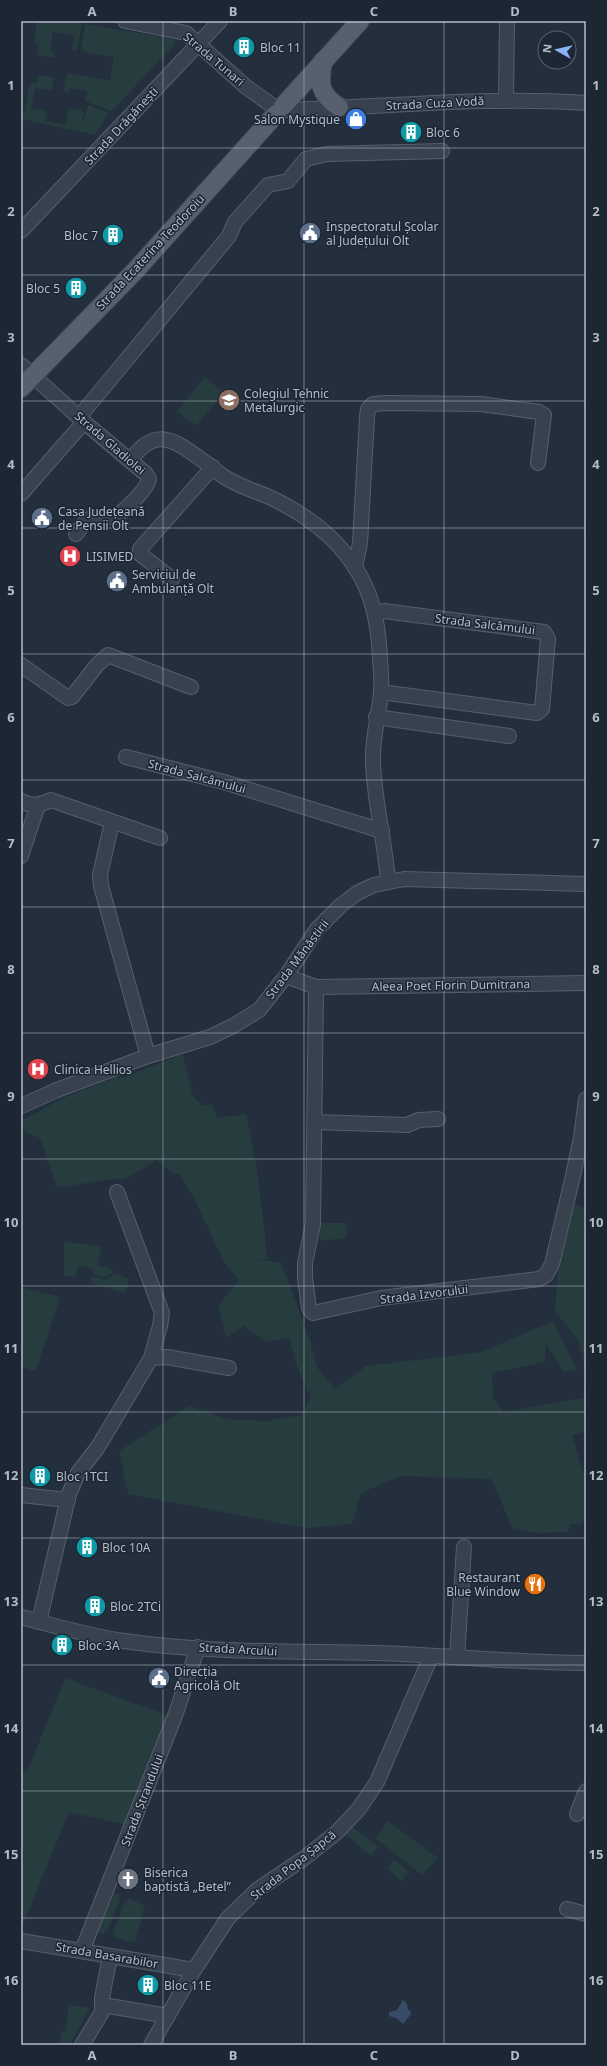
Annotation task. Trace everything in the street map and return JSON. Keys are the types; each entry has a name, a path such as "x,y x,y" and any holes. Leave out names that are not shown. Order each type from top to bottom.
{"main road":[{"name":"Strada Ecaterina Teodoroiu","path":"25,376 135,271 322,61 360,21"},
{"path":"322,61 321,86 324,94 340,107"}],"street":[{"name":"Strada Tunari","path":"124,21 186,32 245,86 279,109"},
{"name":"Strada Drăgănești","path":"21,231 220,21"},
{"path":"506,101 507,21"},
{"name":"Strada Cuza Vodă","path":"279,109 506,101 586,103"},
{"path":"21,494 229,236 235,222 268,185 288,181 306,159 327,154 442,151"},
{"name":"Strada Gladiolei","path":"25,376 131,460 149,479 146,488 122,513 113,516 96,516 90,519 76,534"},
{"path":"355,568 360,543 367,417 368,409 373,404 387,402 481,404 539,412 544,415 538,463"},
{"path":"131,460 138,450 150,441 166,440 182,445 213,467 222,476 299,514 329,537 355,568 367,590 376,614 379,634 381,692 374,733 373,763 388,881"},
{"path":"172,580 140,554 140,549 213,467"},
{"name":"Strada Salcâmului","path":"376,614 384,611 516,627 544,632 548,639 542,709 537,713 381,692"},
{"path":"21,664 68,698 72,697 108,655 191,687"},
{"path":"376,717 509,736"},
{"name":"Strada Salcâmului","path":"126,757 224,782 382,831"},
{"path":"21,801 30,805 38,805 52,800 160,838"},
{"path":"21,856 38,805"},
{"path":"112,822 100,875 101,886 148,1056"},
{"name":"Strada Mănăstirii","path":"21,1106 57,1090 148,1056 210,1037 234,1026 259,1010 286,976 317,929 340,906 357,893 388,881 404,879 586,884"},
{"path":"286,976 316,987"},
{"name":"Aleea Poet Florin Dumitrana","path":"316,987 586,983"},
{"name":"Strada Izvorului","path":"316,987 313,1224 305,1263 305,1278 309,1308 313,1313 381,1298 539,1279 546,1275 552,1264 583,1140 586,1099"},
{"path":"315,1122 407,1125 419,1120 438,1119"},
{"path":"39,1622 68,1500 78,1473 98,1447 151,1358 160,1326 162,1313 117,1192"},
{"path":"151,1358 167,1357 230,1368"},
{"path":"21,1495 68,1500"},
{"path":"457,1657 464,1547"},
{"name":"Strada Arcului","path":"21,1617 84,1633 125,1641 198,1647 256,1651 457,1657 530,1663 586,1663"},
{"name":"Strada Ștrandului","path":"82,1951 175,1716 198,1647"},
{"name":"Strada Popa Șapcă","path":"151,2045 194,1970 228,1918 257,1890 303,1859 336,1833 358,1810 383,1769 431,1656"},
{"path":"577,1814 586,1791"},
{"path":"567,1909 586,1914"},
{"name":"Strada Basarabilor","path":"21,1941 194,1970"},
{"path":"82,2045 102,2012 102,1998 110,1956"},
{"path":"103,2005 168,2016"}],"green space":[{"path":"37,21 68,21 82,23 77,51 72,50 74,35 53,32 50,50 55,52 54,58 37,55 39,44 34,43"},
{"path":"85,24 174,39 175,44 112,111 85,101 87,91 70,88 69,92 63,91 67,73 110,81 114,57 81,51"},
{"path":"38,75 54,78 52,91 35,88 31,108 46,111 45,121 65,125 69,108 84,111 82,119 84,120 88,105 109,113 95,135 21,119 21,115 24,115 30,83 37,83"},
{"path":"205,377 224,393 196,426 177,411"},
{"path":"183,1054 192,1095 203,1106 212,1104 217,1118 246,1114 259,1186 267,1259 255,1259 281,1263 312,1346 316,1366 335,1389 366,1366 482,1352 553,1321 577,1370 563,1371 546,1344 545,1362 492,1373 493,1398 504,1412 583,1398 586,1377 586,1431 572,1435 586,1482 586,1518 581,1524 570,1524 568,1532 538,1533 512,1528 492,1479 400,1476 361,1493 352,1524 307,1528 128,1494 119,1451 189,1406 227,1419 266,1421 301,1415 311,1397 298,1370 289,1337 266,1342 244,1326 226,1337 218,1306 239,1280 224,1262 193,1196 180,1175 170,1171 157,1160 135,1174 123,1178 62,1187 56,1185 40,1138 25,1132 22,1122 23,1120 63,1098 116,1077 122,1078"},
{"path":"573,1204 586,1208 586,1372 578,1339 555,1312 559,1255"},
{"path":"321,1223 347,1223 346,1238 319,1241"},
{"path":"64,1242 102,1246 97,1265 110,1268 113,1273 104,1277 93,1275 93,1269 79,1266 75,1277 64,1275"},
{"path":"115,1273 129,1279 126,1293 90,1283 92,1276 106,1280"},
{"path":"21,1287 60,1297 36,1371 21,1367"},
{"path":"65,1678 169,1716 127,1825 69,1812 23,1924 21,1923 21,1770 27,1772"},
{"path":"388,1821 438,1858 422,1875 375,1838"},
{"path":"351,1826 378,1847 371,1856 344,1833"},
{"path":"394,1859 409,1872 401,1881 387,1868"},
{"path":"112,1894 119,1894 120,1900 107,1931 101,1934 97,1929"},
{"path":"130,1899 145,1906 135,1941 130,1942 115,1937 113,1933 125,1901"},
{"path":"169,1971 183,1974 183,1977 170,1996"},
{"path":"69,2005 90,2008 70,2045 59,2045 62,2031 65,2031"}],"water":[{"path":"403,2000 407,2004 408,2010 410,2010 411,2014 403,2024 398,2019 389,2016 389,2012 397,2010"}],"place":[{"name":"Bloc 11","path":"244,47"},
{"name":"Salon Mystique","path":"356,119"},
{"name":"Bloc 6","path":"411,132"},
{"name":"Inspectoratul Școlar al Județului Olt","path":"310,233"},
{"name":"Bloc 7","path":"113,235"},
{"name":"Bloc 5","path":"76,288"},
{"name":"Colegiul Tehnic Metalurgic","path":"229,400"},
{"name":"Casa Județeană de Pensii Olt","path":"42,518"},
{"name":"LISIMED","path":"70,556"},
{"name":"Serviciul de Ambulanță Olt","path":"117,581"},
{"name":"Clinica Hellios","path":"38,1069"},
{"name":"Bloc 1TCI","path":"40,1476"},
{"name":"Bloc 10A","path":"87,1547"},
{"name":"Restaurant Blue Window","path":"535,1584"},
{"name":"Bloc 2TCi","path":"95,1606"},
{"name":"Bloc 3A","path":"62,1645"},
{"name":"Direcția Agricolă Olt","path":"159,1678"},
{"name":"Biserica baptistă „Betel”","path":"128,1879"},
{"name":"Bloc 11E","path":"148,1985"}]}
